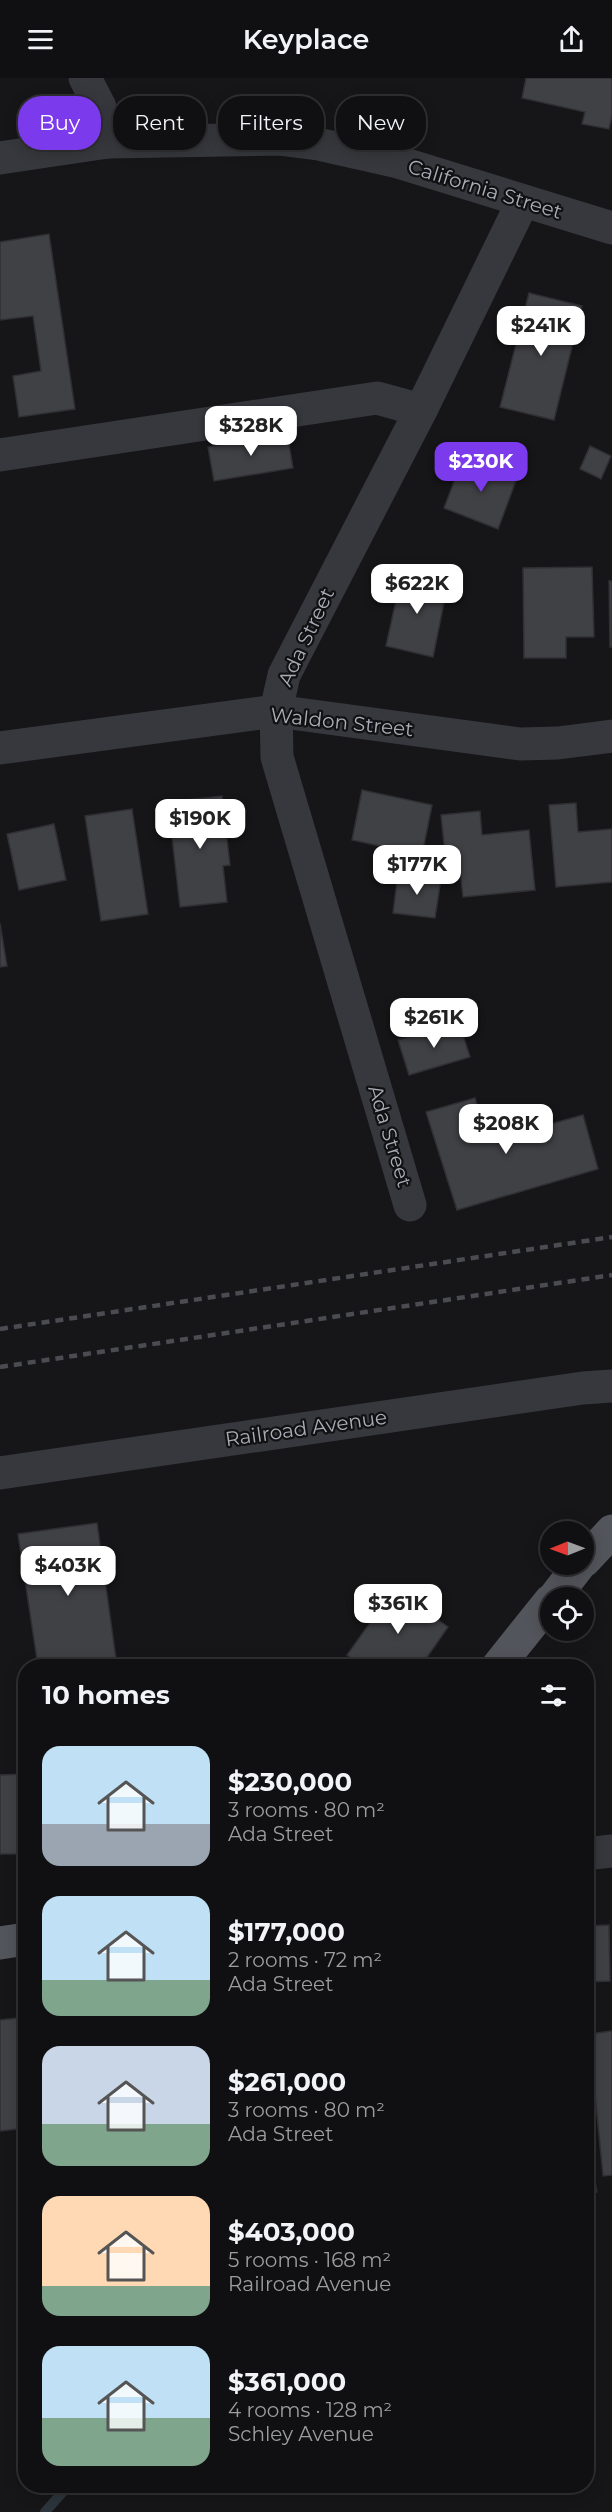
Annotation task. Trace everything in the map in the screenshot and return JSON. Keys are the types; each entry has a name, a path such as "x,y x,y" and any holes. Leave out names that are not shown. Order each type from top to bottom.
{"main road":[{"path":"594,1550 612,1531"},
{"path":"562,1587 572,1575"},
{"path":"504,1659 540,1614"},
{"path":"0,1943 18,1941"}],"street":[{"path":"85,78 100,107 108,142"},
{"name":"California Street","path":"0,158 108,142 278,139 358,152 398,162 612,228"},
{"name":"Ada Street","path":"410,1205 277,756 276,711 284,675 421,410 523,201"},
{"path":"0,455 377,399 421,410"},
{"name":"Waldon Street","path":"0,748 276,711 520,744 558,743 612,736"},
{"name":"Railroad Avenue","path":"0,1473 571,1390 612,1386"},
{"path":"594,1853 612,1851"}],"building":[{"path":"526,78 612,78 612,115 609,129 582,124 585,112 522,98"},
{"path":"49,234 75,409 19,417 13,376 41,371 33,316 0,320 0,242"},
{"path":"529,293 582,306 554,420 500,407"},
{"path":"287,433 293,468 214,481 208,447"},
{"path":"590,446 611,456 601,479 580,469"},
{"path":"463,458 517,478 498,529 444,508"},
{"path":"592,567 594,637 566,637 566,658 524,658 523,568"},
{"path":"402,573 448,583 433,657 386,646"},
{"path":"609,581 612,581 612,647 610,647"},
{"path":"362,790 432,805 422,855 352,840"},
{"path":"222,796 230,865 223,866 227,902 180,907 168,802"},
{"path":"576,803 578,832 612,829 612,882 556,887 549,805"},
{"path":"132,809 148,914 101,921 85,816"},
{"path":"480,811 482,835 529,830 535,890 463,897 458,852 445,853 441,815"},
{"path":"54,824 66,880 19,890 7,834"},
{"path":"398,873 441,879 435,918 393,913"},
{"path":"0,923 7,966 0,967"},
{"path":"459,1022 470,1057 409,1075 398,1040"},
{"path":"475,1098 487,1142 583,1115 598,1169 457,1210 426,1112"},
{"path":"97,1523 116,1659 37,1659 18,1534"},
{"path":"394,1589 448,1627 426,1659 352,1659 347,1655"},
{"path":"18,1774 18,1854 0,1854 0,1775"},
{"path":"609,1925 610,1981 594,1982 594,1926"},
{"path":"18,2018 18,2129 0,2131 0,2020"},
{"path":"612,2031 612,2175 603,2176 594,2085 594,2033"}],"waterway":[{"path":"45,2512 62,2493"}],"railway":[{"path":"0,1329 612,1237"},
{"path":"0,1367 612,1275"}]}
